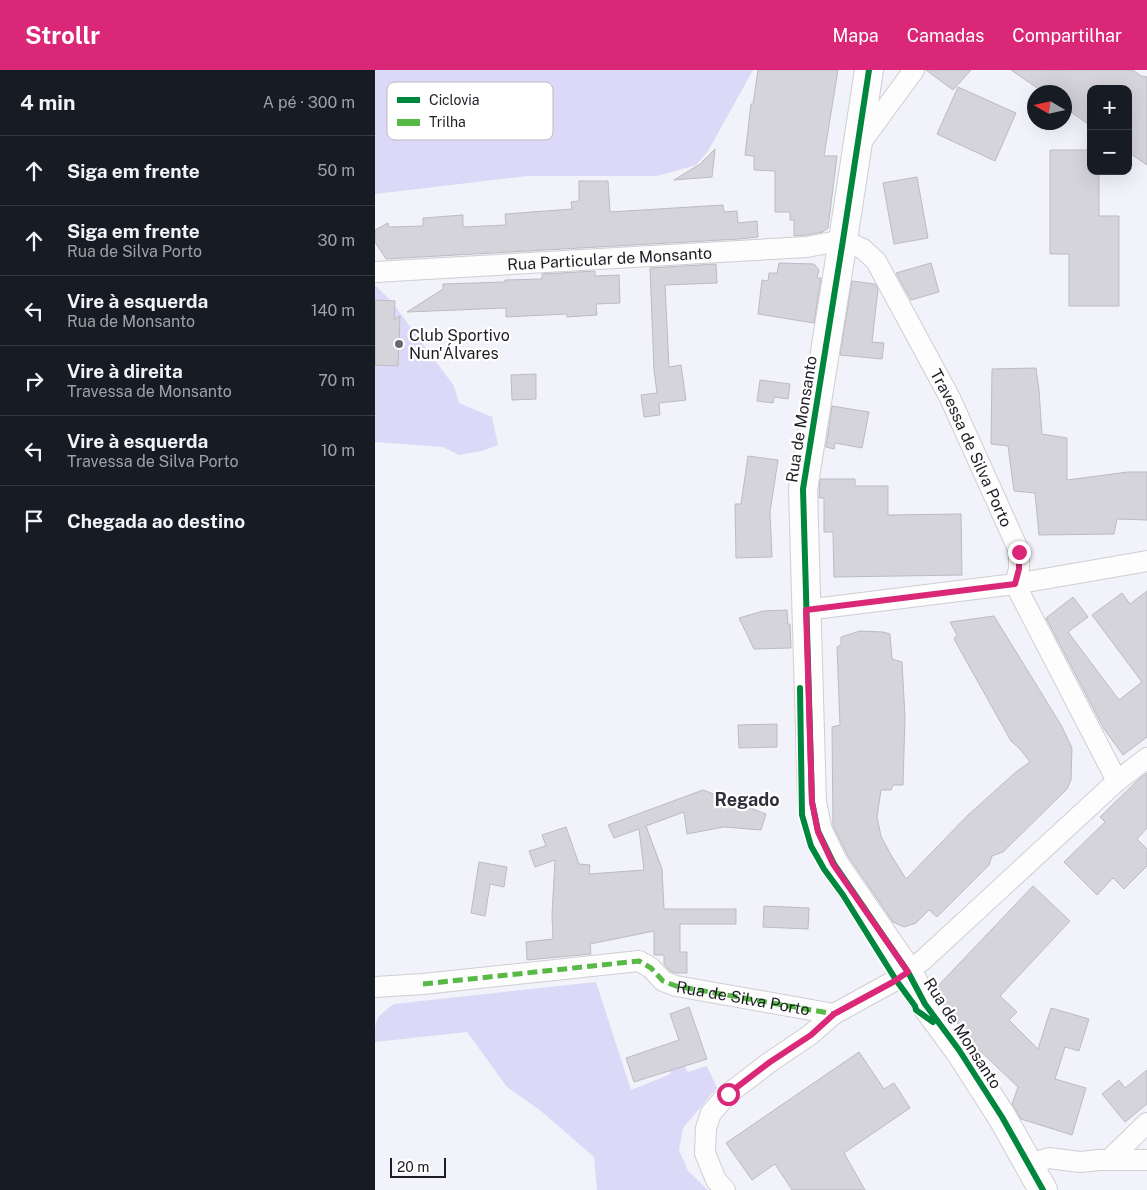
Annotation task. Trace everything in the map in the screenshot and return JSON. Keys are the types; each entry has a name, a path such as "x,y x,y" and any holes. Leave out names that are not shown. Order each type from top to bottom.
{"street":[{"name":"Rua de Monsanto","path":"869,70 803,489 812,802 818,832 833,864 908,972 925,1004 959,1050 1002,1117 1037,1179"},
{"path":"857,149 914,70"},
{"name":"Rua Particular de Monsanto","path":"375,272 807,247 843,240"},
{"name":"Travessa de Silva Porto","path":"843,240 863,249 876,261 950,398 1019,552 1019,569 1015,584"},
{"path":"806,610 1015,584 1147,561"},
{"path":"1015,584 1117,781"},
{"path":"725,1190 716,1180 705,1153 706,1128 711,1113 728,1094 770,1062 811,1035 834,1014 893,982 923,960 1117,781 1147,758"},
{"name":"Rua de Silva Porto","path":"375,987 423,984 639,961 651,968 663,981 676,986 834,1014"},
{"path":"1109,1160 1147,1123"},
{"path":"1037,1179 1039,1161 1049,1158 1080,1162 1147,1160"}],"shaded area":[{"path":"375,70 753,70 708,151 696,165 657,176 528,176 375,194"},
{"name":"Club Sportivo Nun'Álvares","path":"375,285 392,302 454,386 459,403 492,417 498,445 482,451 459,455 443,447 375,442"},
{"path":"596,982 631,1090 671,1074 668,1065 680,1059 688,1072 707,1066 717,1088 683,1128 679,1150 688,1171 708,1190 597,1190 594,1157 541,1111 507,1087 467,1032 375,1042 377,1019 394,1004"}],"building":[{"path":"758,70 838,70 824,156 837,156 828,228 823,232 794,236 794,220 790,220 790,212 775,212 775,171 754,170 754,156 745,155 751,104 753,104"},
{"path":"926,70 971,70 953,90"},
{"path":"1011,70 1133,70 1141,76 1147,77 1147,165 1132,155 1132,85 1087,85 1087,123 1072,113 1072,85 1033,85"},
{"path":"958,87 1016,113 995,161 937,134"},
{"path":"715,149 712,177 674,180 700,164"},
{"path":"1050,150 1087,150 1087,175 1099,175 1099,216 1119,216 1119,306 1069,306 1069,254 1050,254"},
{"path":"917,177 928,238 894,244 883,183"},
{"path":"579,181 608,181 610,212 723,205 724,212 737,211 738,223 757,221 758,237 386,259 375,242 375,230 388,223 389,227 423,226 423,218 463,215 463,227 506,225 505,214 572,209 571,202 579,201"},
{"path":"779,263 814,264 819,270 817,278 821,278 814,323 758,314 762,280 768,281 769,273 777,273"},
{"path":"931,263 939,292 911,300 896,273"},
{"path":"716,264 717,283 665,285 669,367 681,365 686,400 659,403 660,415 644,417 641,395 657,393 654,370 650,268"},
{"path":"595,271 595,276 619,275 620,303 596,304 597,315 567,317 567,314 506,317 506,308 407,312 443,289 443,284 542,279 542,274"},
{"path":"852,281 875,284 878,289 872,342 884,343 882,359 840,355"},
{"path":"375,300 395,301 394,320 400,316 398,366 375,365"},
{"path":"1036,368 1042,434 1067,438 1067,480 1128,472 1147,472 1147,520 1117,519 1114,534 1039,535 1035,493 1014,491 1008,446 991,444 992,369"},
{"path":"536,374 536,399 512,400 511,375"},
{"path":"760,380 790,384 788,399 774,397 773,403 757,401"},
{"path":"832,406 869,412 862,448 835,443 834,449 826,447"},
{"path":"748,456 778,460 770,512 772,557 736,558 735,504 741,504"},
{"path":"820,479 855,479 855,486 888,486 888,515 961,514 962,575 834,577 833,532 824,532 824,498 819,498"},
{"path":"1147,591 1147,737 1123,755 1104,729 1046,618 1073,597 1088,617 1068,632 1119,700 1142,682 1092,615 1122,593 1130,604"},
{"path":"787,610 788,624 790,624 791,648 754,649 739,618 763,611"},
{"path":"994,616 1061,725 1072,748 1071,780 1067,789 1003,852 992,856 989,865 937,917 929,910 916,923 904,927 893,922 848,856 833,826 832,727 840,725 837,647 841,645 841,637 860,631 883,632 890,634 892,659 902,662 905,717 903,785 893,785 891,790 881,790 877,817 881,836 906,879 968,815 1030,762 1011,741 954,639 957,635 950,622"},
{"path":"777,724 777,747 739,748 738,725"},
{"path":"1147,773 1147,828 1137,839 1147,849 1147,866 1124,889 1113,878 1097,895 1064,862 1105,822 1100,817"},
{"path":"703,790 766,814 761,830 724,827 687,834 684,812 646,826 662,869 664,909 736,909 736,924 680,924 680,952 687,952 687,973 670,971 664,964 664,955 654,955 654,931 590,944 591,954 527,960 526,942 553,939 552,915 555,860 535,867 529,851 546,846 542,835 566,827 579,864 590,865 589,874 644,870 639,829 614,838 608,825"},
{"path":"479,862 507,867 504,887 490,884 485,916 471,913"},
{"path":"1033,886 1070,921 1000,996 1017,1012 1009,1020 1038,1049 1051,1008 1089,1019 1079,1051 1065,1047 1055,1079 1086,1088 1072,1135 1021,1119 1012,1104 1018,1087 975,1046 938,996 935,989"},
{"path":"764,906 809,908 808,929 763,927"},
{"path":"689,1007 707,1059 634,1082 626,1058 679,1040 670,1014"},
{"path":"859,1052 884,1089 894,1083 910,1108 844,1153 865,1190 792,1190 775,1164 752,1180 726,1143"},
{"path":"1147,1070 1147,1104 1125,1122 1102,1094 1119,1080 1125,1088"}],"marked path":[{"path":"423,984 639,961 651,968 663,981 676,986 834,1014"}],"cycle path":[{"path":"869,70 803,489 812,802 818,831 834,864 908,972 925,1004 959,1050 1002,1117 1043,1190"},
{"path":"800,688 802,815 811,846 916,1010 933,1022"}],"place":[{"name":"Club Sportivo Nun'Álvares","path":"399,344"}],"district":[{"name":"Regado","path":"747,800"}],"route":[{"path":"728,1094 770,1062 811,1035 834,1014 908,972 833,864 818,832 812,802 806,610 1015,584 1019,569 1019,552"}]}
